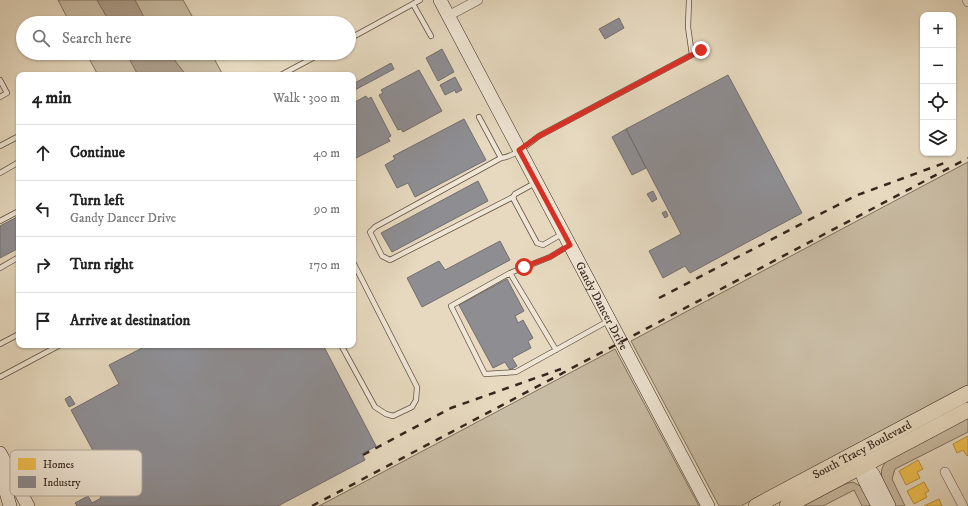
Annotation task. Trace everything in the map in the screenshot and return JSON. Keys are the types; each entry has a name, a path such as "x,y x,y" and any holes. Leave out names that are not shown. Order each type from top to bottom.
{"main road":[{"name":"South Tracy Boulevard","path":"788,506 968,394"},
{"name":"South Tracy Boulevard","path":"756,506 860,462 968,410"}],"street":[{"name":"Gandy Dancer Drive","path":"440,0 708,506"},
{"path":"448,16 478,0"},
{"path":"0,453 10,472"},
{"path":"860,462 878,506"},
{"path":"860,462 873,474 889,506"},
{"path":"0,471 10,506"},
{"path":"945,472 963,506"},
{"path":"23,496 28,506"}],"lane":[{"path":"356,34 420,0"},
{"path":"689,0 688,27 692,55"},
{"path":"413,4 431,36"},
{"path":"537,182 515,194 513,197 390,260 382,256 370,232 375,227 501,158 519,150 539,136 701,50"},
{"path":"287,72 309,60"},
{"path":"0,80 7,93 0,97"},
{"path":"479,117 501,158"},
{"path":"0,146 16,138"},
{"path":"0,173 16,164"},
{"path":"513,197 537,243 543,244 564,233"},
{"path":"0,220 16,212"},
{"path":"570,245 550,257 510,273 451,306 485,374 516,372 609,321"},
{"path":"0,268 16,259"},
{"path":"343,348 375,407 392,416 412,407 416,400 418,387 356,268"},
{"path":"510,273 556,350"},
{"path":"0,344 16,336"},
{"path":"0,377 54,348"}],"shaded area":[{"path":"58,0 183,0 192,16 66,16"},
{"path":"97,0 135,0 143,16 106,16"},
{"path":"90,60 215,60 221,72 96,72"},
{"path":"130,60 174,60 184,72 136,72"},
{"path":"968,162 968,385 741,506 719,506 631,341"},
{"path":"615,349 699,506 319,506"},
{"path":"968,418 968,432 895,469 892,479 905,506 895,506 886,489 882,477 883,466 887,461"},
{"path":"853,482 862,487 872,506 862,506 854,490 823,506 803,506 845,484"}],"building: Homes":[{"path":"968,436 968,455 967,456 963,450 957,453 953,444"},
{"path":"918,460 923,469 917,472 920,478 906,485 899,471"},
{"path":"924,482 929,491 925,493 927,497 914,504 907,491"},
{"path":"939,499 942,506 924,506"}],"building: Industry":[{"path":"619,18 624,28 605,39 599,29"},
{"path":"442,49 454,72 438,81 426,58"},
{"path":"391,63 394,69 356,89 356,82"},
{"path":"419,70 442,111 403,132 401,129 398,130 379,95 383,93 381,90"},
{"path":"728,75 802,213 690,273 685,266 663,278 649,251 681,234 626,129"},
{"path":"455,77 462,90 456,93 455,90 445,95 440,85"},
{"path":"366,96 368,99 371,97 391,136 388,138 390,141 356,158 356,101"},
{"path":"464,119 486,160 415,197 408,183 397,188 385,165 395,159 393,156"},
{"path":"626,129 646,168 632,175 612,137"},
{"path":"478,181 488,201 392,252 381,233"},
{"path":"653,191 657,199 652,202 647,194"},
{"path":"666,211 668,216 665,218 662,213"},
{"path":"16,218 16,250 0,258 0,226"},
{"path":"500,241 510,260 422,307 407,278 439,261 445,270"},
{"path":"507,279 524,311 515,316 518,323 523,320 533,338 528,341 531,348 512,358 517,366 510,370 505,362 493,368 459,305"},
{"path":"142,348 325,348 376,446 362,454 365,460 278,506 77,506 75,503 88,496 92,503 101,498 100,496 142,496 142,450 93,450 71,410 119,384 109,365"},
{"path":"70,396 75,404 69,407 65,399"}],"railway":[{"path":"312,506 968,158"},
{"path":"659,298 855,196 947,162"},
{"path":"363,455 451,408 561,369"}],"route":[{"path":"524,267 550,257 570,245 519,150 539,136 701,50"}]}
